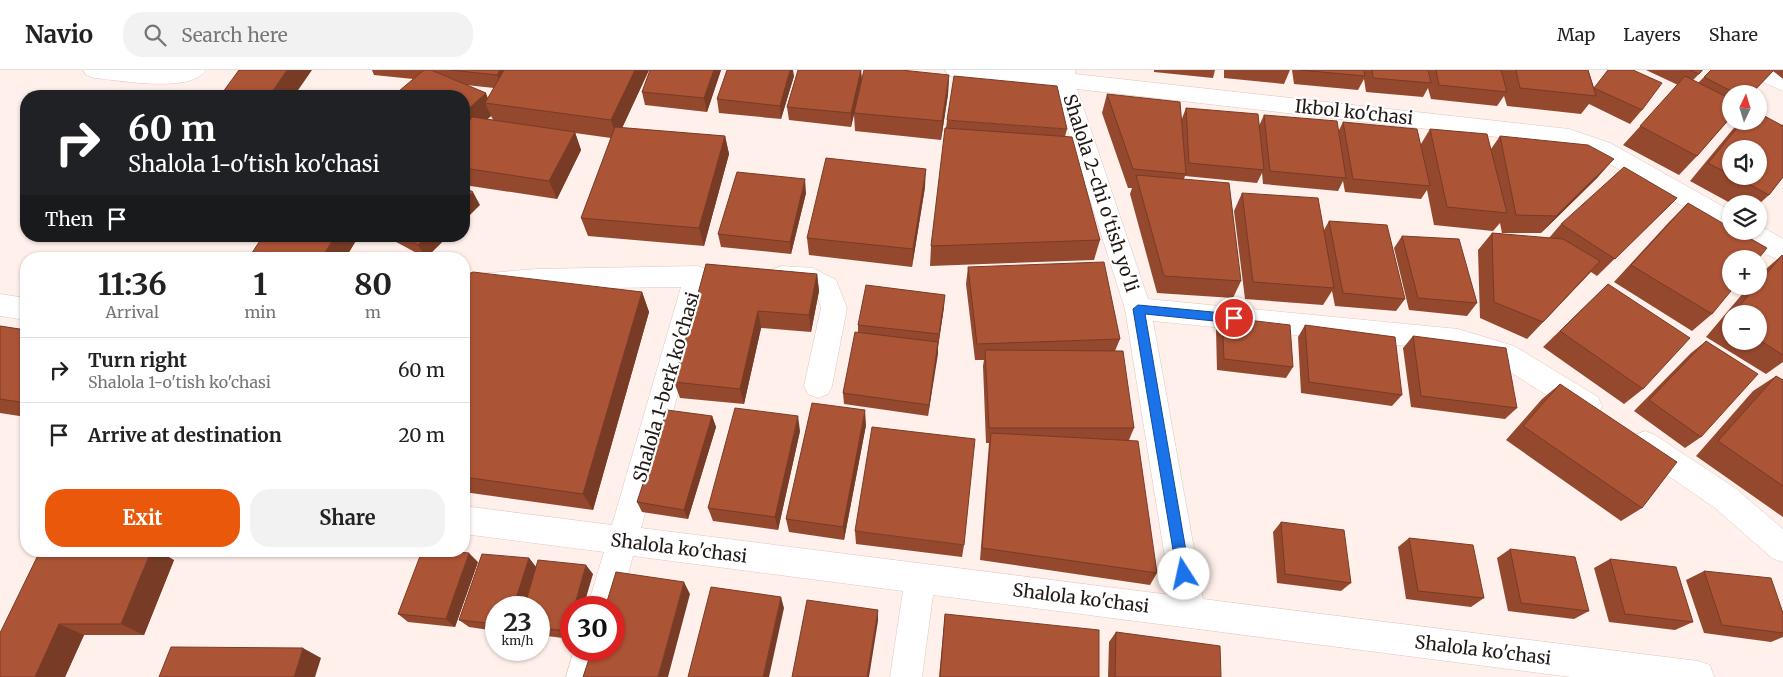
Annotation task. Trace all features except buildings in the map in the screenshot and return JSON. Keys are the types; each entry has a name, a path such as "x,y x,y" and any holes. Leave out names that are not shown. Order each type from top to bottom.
{"street":[{"path":"94,70 176,78 196,70"},
{"name":"Ikbol ko'chasi","path":"956,70 1064,75 1569,136 1602,149 1722,217"},
{"path":"1756,70 1783,83"},
{"name":"Shalola 2-chi o'tish yo'li","path":"1064,75 1138,309 1190,612"},
{"path":"1764,240 1783,251"},
{"name":"Shalola 1-berk ko'chasi","path":"470,285 710,273 607,596"},
{"path":"759,274 813,278 827,288 834,308 818,386"},
{"path":"0,305 20,308"},
{"path":"1138,309 1458,340 1504,354 1619,426 1724,498 1783,548"},
{"name":"Shalola ko'chasi","path":"470,521 1698,677"},
{"path":"906,677 920,578"},
{"path":"582,677 587,661"}],"route":[{"path":"1184,574 1138,309 1234,318"}]}
